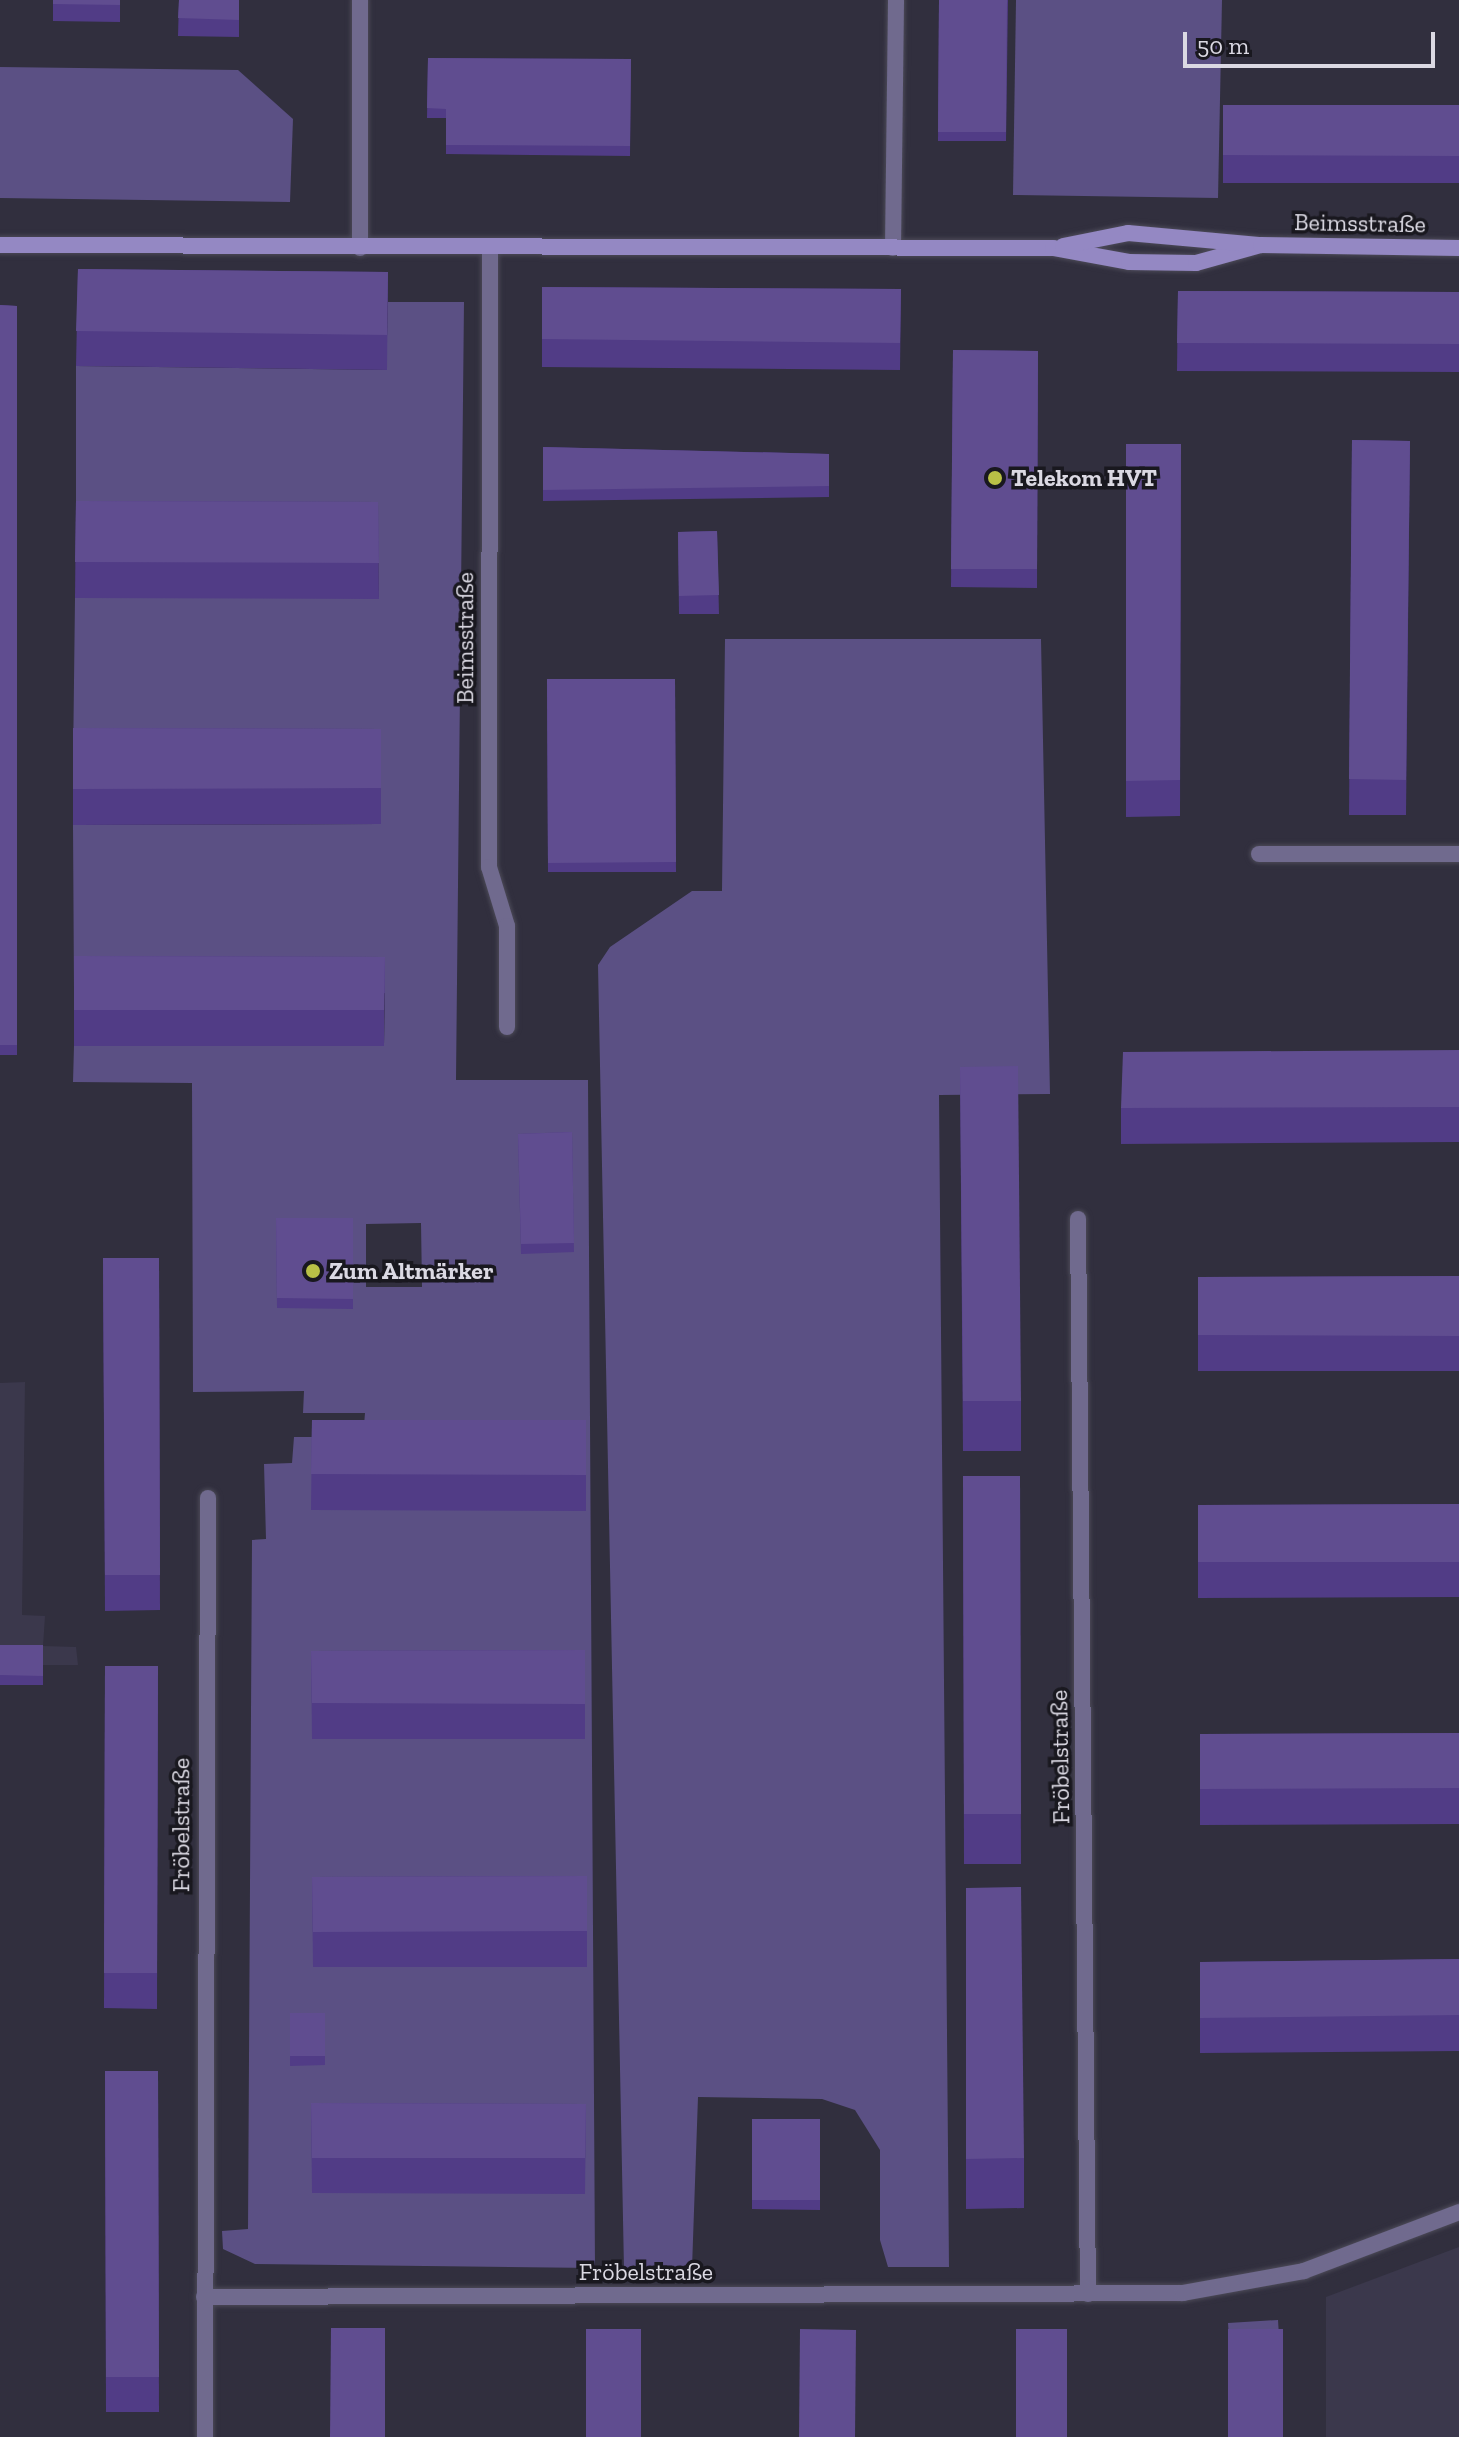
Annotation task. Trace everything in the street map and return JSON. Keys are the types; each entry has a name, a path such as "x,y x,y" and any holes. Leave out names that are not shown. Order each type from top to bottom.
{"street":[{"path":"360,0 360,248"},
{"path":"893,248 896,0"},
{"name":"Beimsstraße","path":"1053,248 1128,233 1261,245 1459,248"},
{"name":"Beimsstraße","path":"0,245 1053,248 1129,262 1196,263 1261,245"},
{"name":"Beimsstraße","path":"490,248 489,867 507,926 507,1027"},
{"path":"1259,854 1459,854"},
{"name":"Fröbelstraße","path":"1078,1219 1088,2294"},
{"name":"Fröbelstraße","path":"205,2437 208,1498"},
{"name":"Fröbelstraße","path":"204,2297 1183,2293 1277,2278 1459,2212"}],"shaded area":[{"path":"1016,0 1222,0 1218,198 1013,195"},
{"path":"0,67 238,70 293,119 290,202 0,198"},
{"path":"388,302 464,302 456,1080 588,1080 595,2268 255,2264 223,2249 222,2231 248,2229 252,1540 266,1539 264,1464 292,1463 294,1437 363,1437 365,1413 303,1413 304,1391 193,1392 192,1083 73,1082 74,1046 384,1045 385,993 74,992 73,825 381,824 381,765 73,764 75,598 379,598 378,539 76,537 76,366 386,370","holes":["421,1223 422,1287 366,1287 366,1224"]},
{"path":"725,639 1041,639 1050,1094 939,1095 949,2267 888,2267 880,2240 880,2150 855,2110 822,2099 698,2097 692,2268 624,2269 598,965 610,947 692,891 722,891"},
{"path":"25,1382 22,1615 45,1616 43,1646 76,1647 78,1665 43,1665 43,1685 0,1685 0,1383"},
{"path":"1459,2247 1459,2437 1326,2437 1326,2297"},
{"path":"1278,2320 1280,2352 1230,2354 1228,2323"}],"building":[{"path":"53,0 120,0 120,5 53,4"},
{"path":"179,0 239,0 239,20 178,18"},
{"path":"939,0 1007,0 1006,132 938,132"},
{"path":"428,58 631,59 630,146 446,145 446,109 427,108"},
{"path":"1223,105 1459,105 1459,156 1223,155"},
{"path":"78,269 388,272 387,335 76,331"},
{"path":"542,287 901,289 900,343 542,339"},
{"path":"1178,291 1459,292 1459,344 1177,343"},
{"path":"0,305 17,306 17,1045 0,1045"},
{"name":"Telekom HVT","path":"953,350 1038,351 1037,569 951,569"},
{"path":"1352,440 1410,441 1406,780 1349,779"},
{"path":"1126,444 1181,444 1180,780 1126,781"},
{"path":"543,447 829,454 829,486 543,490"},
{"path":"76,501 378,502 379,563 75,562"},
{"path":"717,531 719,595 679,596 678,532"},
{"path":"547,679 675,679 676,862 548,863"},
{"path":"73,728 381,729 381,788 73,789"},
{"path":"74,956 385,957 384,1010 74,1010"},
{"path":"1459,1050 1459,1107 1121,1108 1123,1052"},
{"path":"1018,1066 1021,1401 963,1401 960,1067"},
{"path":"572,1132 574,1243 521,1244 518,1134"},
{"path":"276,1218 353,1218 353,1299 277,1298"},
{"path":"103,1258 159,1258 160,1575 105,1575"},
{"path":"1459,1276 1459,1336 1198,1335 1198,1277"},
{"path":"312,1420 586,1420 586,1475 311,1474"},
{"path":"963,1476 1020,1476 1021,1814 964,1814"},
{"path":"1459,1504 1459,1562 1198,1562 1198,1505"},
{"path":"0,1645 43,1645 43,1676 0,1675"},
{"path":"585,1650 585,1704 312,1703 311,1651"},
{"path":"105,1666 158,1666 157,1973 104,1973"},
{"path":"1459,1733 1459,1788 1200,1789 1200,1734"},
{"path":"587,1876 587,1931 313,1932 312,1877"},
{"path":"1021,1887 1024,2158 966,2159 966,1888"},
{"path":"1459,1959 1459,2015 1200,2018 1200,1962"},
{"path":"290,2013 325,2013 325,2056 290,2056"},
{"path":"105,2071 158,2071 159,2377 106,2377"},
{"path":"311,2103 586,2104 585,2158 312,2158"},
{"path":"752,2119 820,2119 820,2200 752,2200"},
{"path":"331,2328 385,2328 385,2437 330,2437"},
{"path":"586,2329 641,2329 641,2437 586,2437"},
{"path":"800,2329 856,2330 855,2437 799,2437"},
{"path":"1016,2329 1067,2329 1067,2437 1016,2437"},
{"path":"1228,2329 1283,2329 1283,2437 1228,2437"}],"place":[{"name":"Telekom HVT","path":"995,478"},
{"name":"Zum Altmärker","path":"313,1271"}]}
